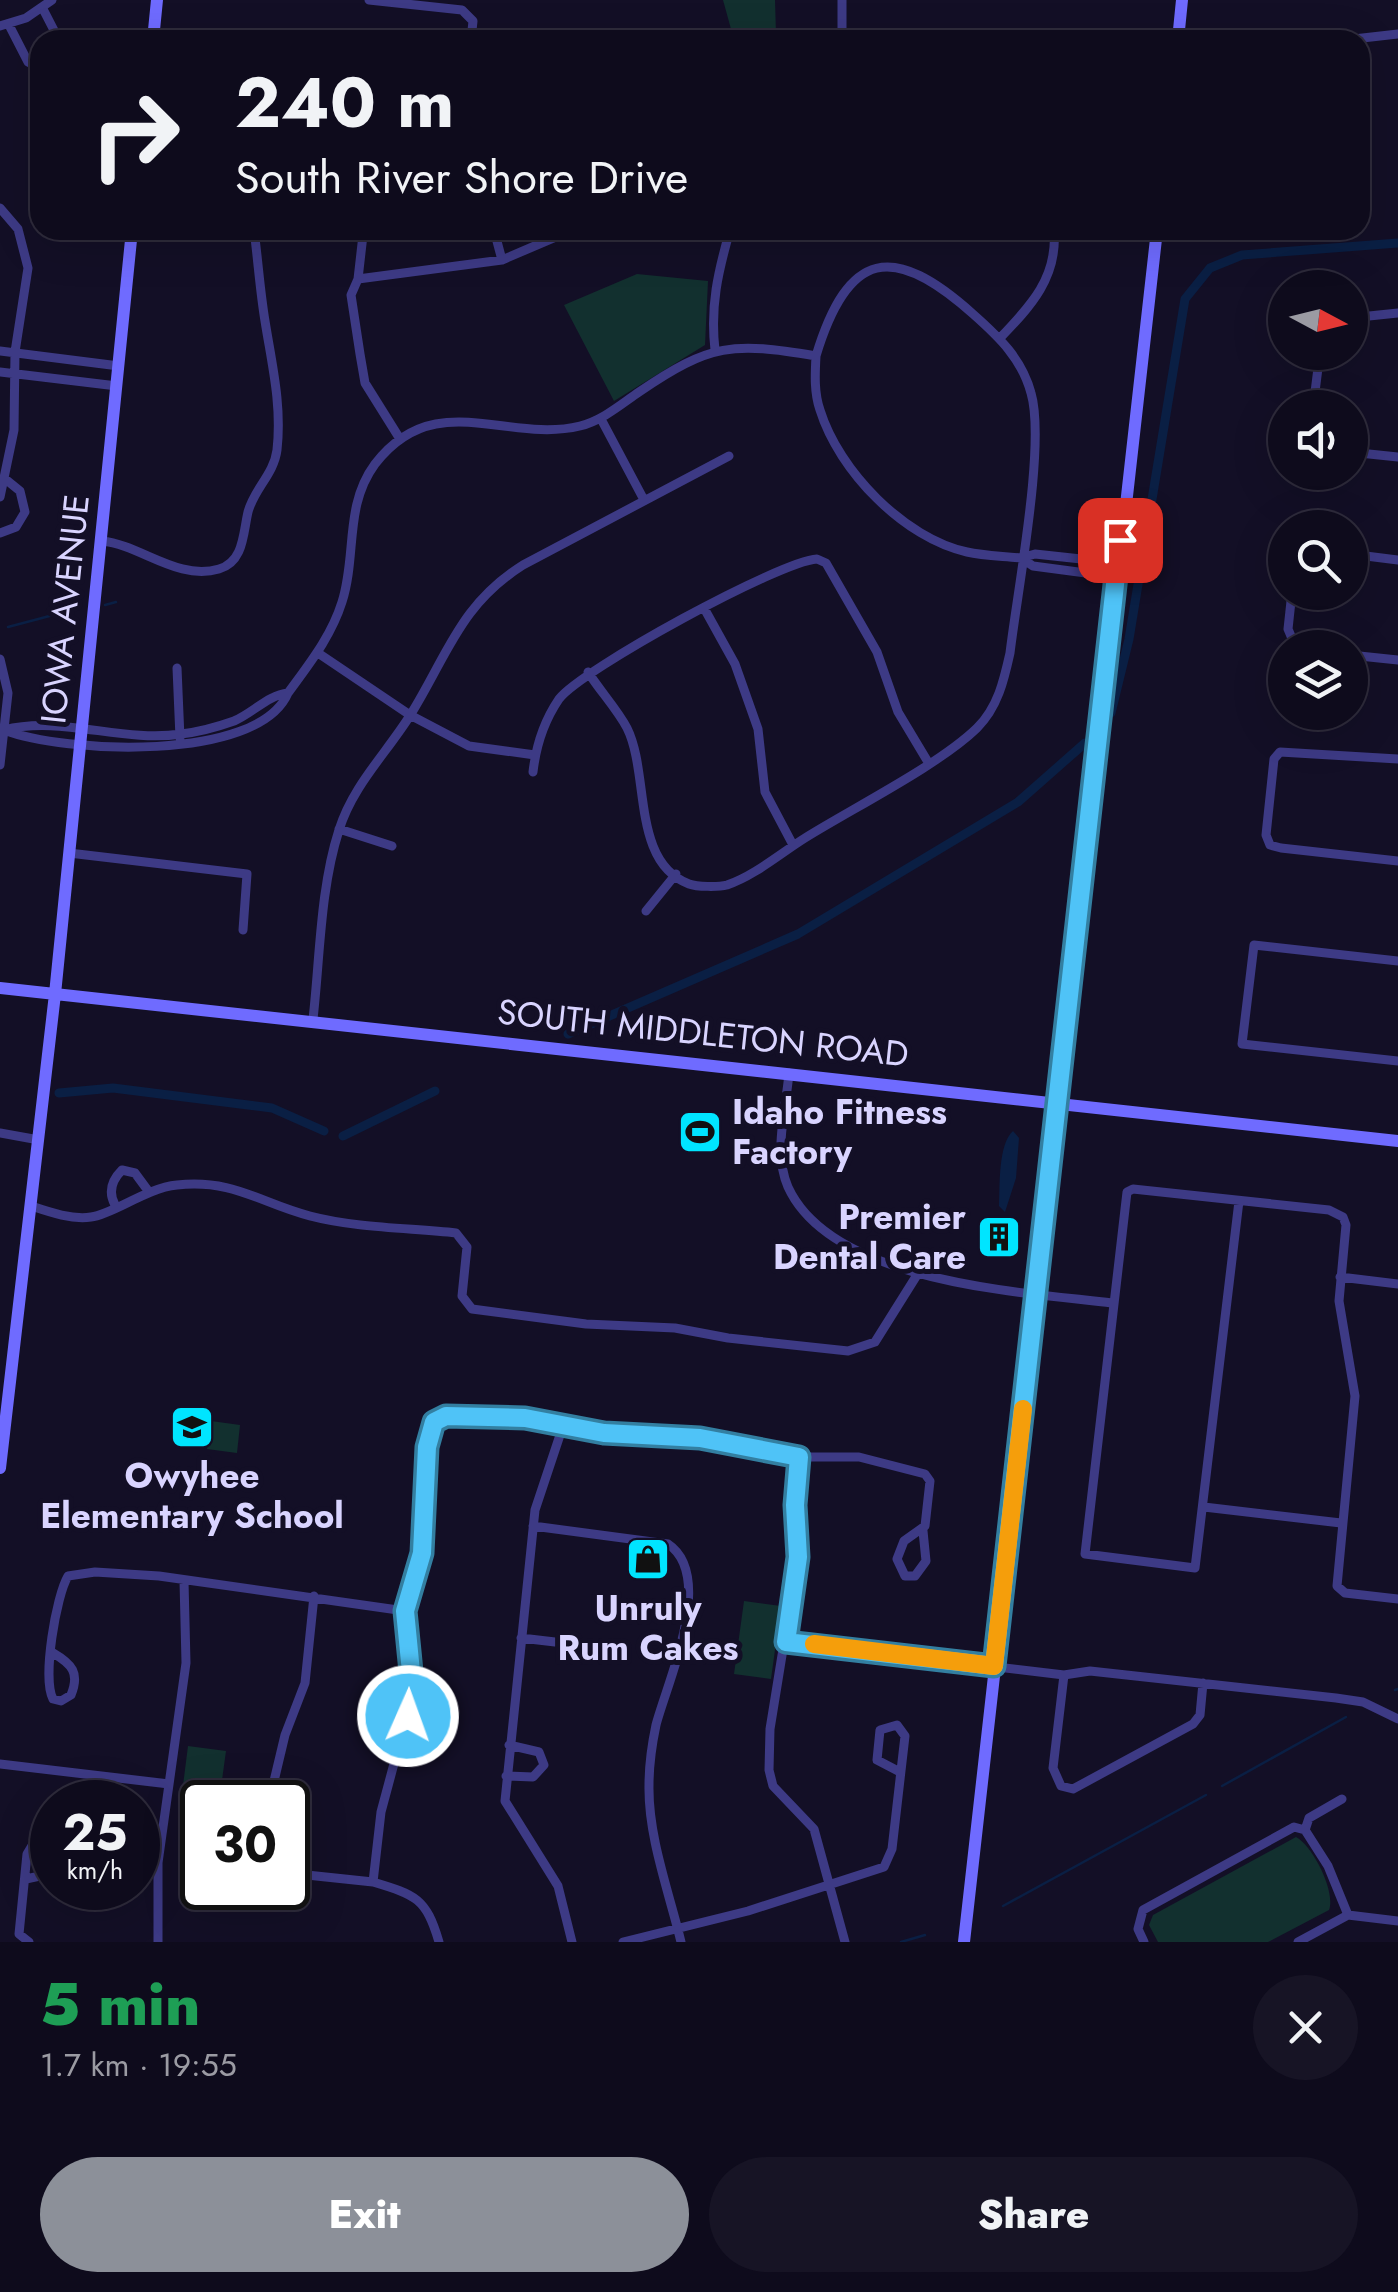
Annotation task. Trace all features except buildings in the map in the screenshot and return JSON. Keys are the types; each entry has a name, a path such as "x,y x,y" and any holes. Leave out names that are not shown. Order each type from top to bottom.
{"main road":[{"path":"154,30 157,0"},
{"path":"1179,30 1182,0"},
{"name":"IOWA AVENUE","path":"0,1468 4,1397 56,994 131,240"},
{"path":"964,1942 1156,240"},
{"name":"SOUTH MIDDLETON ROAD","path":"0,988 1398,1141"}],"street":[{"path":"30,63 4,26 43,9 52,0"},
{"path":"369,0 462,10 473,21 472,30"},
{"path":"842,0 842,30"},
{"path":"43,9 54,30"},
{"path":"1370,37 1398,34"},
{"path":"0,208 18,229 26,248 28,268 15,352 14,430 0,496"},
{"path":"102,542 127,545 167,564 201,571 229,565 238,556 254,494 274,465 277,450 278,383 265,322 255,240"},
{"path":"362,240 358,279 351,294 365,383 400,439"},
{"path":"497,240 502,260"},
{"path":"358,279 502,260 549,240"},
{"path":"715,350 711,316 728,240"},
{"path":"1000,338 1048,280 1054,240"},
{"path":"588,672 627,729 641,769 646,821 662,864 689,884 724,886 928,762 976,728 992,709 1004,684 1021,558 1036,423 1026,376 1000,338 927,276 881,268 852,282 836,299 816,356 819,409 830,434 874,494 920,532 948,546 1021,558 1033,566 1117,570"},
{"path":"1368,316 1398,313"},
{"path":"2,730 24,724 82,736 180,740 236,726 284,704 318,654 342,604 356,500 376,462 400,439 425,427 462,420 550,429 601,419 680,364 715,350 743,346 816,356"},
{"path":"0,350 119,366"},
{"path":"0,372 117,386"},
{"path":"601,419 644,498"},
{"path":"1368,454 1398,458"},
{"path":"313,1020 339,829 358,784 410,715 467,613 496,582 644,498 729,456"},
{"path":"0,533 16,527 25,512 24,498 4,478"},
{"path":"1368,556 1398,560"},
{"path":"533,772 541,732 560,698 588,672 704,608 817,559 826,563 877,652 898,712 928,762"},
{"path":"704,608 735,664 758,729 765,792 793,845"},
{"path":"318,654 410,715 469,746 535,755"},
{"path":"1368,657 1398,660"},
{"path":"0,659 8,693 0,765"},
{"path":"177,668 180,740"},
{"path":"1398,759 1280,752 1274,760 1266,835 1270,845 1398,860"},
{"path":"339,829 392,846"},
{"path":"70,853 246,874 243,930"},
{"path":"646,911 676,874"},
{"path":"1398,961 1254,945 1242,1044 1398,1061"},
{"path":"789,1073 782,1163 788,1186 802,1209 852,1246 918,1275 1112,1303"},
{"path":"0,1133 39,1140"},
{"path":"115,1205 110,1197 114,1179 122,1170 135,1173 149,1192"},
{"path":"31,1206 57,1215 92,1218 149,1192 173,1185 208,1184 253,1192 315,1218 456,1233 468,1247 462,1296 472,1309 586,1324 675,1328 848,1351 876,1342 918,1275"},
{"path":"1238,1201 1196,1568 1086,1554 1127,1192 1238,1201 1329,1210 1344,1218 1342,1328 1355,1396 1337,1586 1345,1593 1398,1599"},
{"path":"462,1239 472,1230"},
{"path":"1340,1277 1398,1284"},
{"path":"457,1310 467,1302"},
{"path":"373,1882 381,1812 413,1692 405,1611 422,1553 427,1447 434,1422 446,1416 525,1418 604,1433 700,1438 799,1457 858,1457 925,1474 931,1490 923,1531 926,1561 915,1576 906,1576 898,1568 900,1546 923,1531"},
{"path":"563,1426 533,1526 505,1800 558,1886 572,1942"},
{"path":"799,1457 795,1505 798,1557 770,1728 769,1770 780,1795 814,1829 845,1942"},
{"path":"1204,1508 1341,1523"},
{"path":"533,1526 668,1544 681,1562 688,1585 684,1628 655,1729 649,1785 650,1816 682,1942"},
{"path":"53,1653 71,1664 75,1674 73,1691 61,1702 53,1699 48,1686 60,1590 68,1576 95,1572 314,1596 405,1611"},
{"path":"158,1942 158,1863 186,1663 184,1581"},
{"path":"274,1780 285,1735 305,1683 314,1596"},
{"path":"521,1638 555,1642"},
{"path":"786,1642 1064,1675 1090,1671 1363,1702 1398,1719"},
{"path":"1064,1675 1053,1768 1061,1786 1073,1789 1193,1724 1200,1715 1204,1684"},
{"path":"623,1942 748,1911 884,1867 892,1849 905,1736 898,1726 888,1725 880,1730 877,1760 900,1772"},
{"path":"506,1776 533,1777 544,1765 538,1752 509,1745"},
{"path":"0,1764 169,1784"},
{"path":"1306,1830 1309,1818 1342,1800"},
{"path":"1144,1942 1138,1929 1143,1910 1294,1827 1306,1830 1328,1866 1348,1915"},
{"path":"29,1942 19,1934 30,1844"},
{"path":"310,1875 373,1882 409,1893 430,1909 440,1942"},
{"path":"26,1880 30,1879"},
{"path":"1298,1942 1348,1915 1398,1921"}],"green space":[{"path":"723,0 775,0 776,30 731,29"},
{"path":"637,274 708,281 705,345 614,401 564,305"},
{"path":"211,1421 240,1425 237,1453 207,1449"},
{"path":"744,1601 781,1606 771,1679 734,1674"},
{"path":"188,1746 226,1751 222,1780 184,1780"},
{"path":"1296,1837 1322,1870 1329,1892 1329,1910 1268,1942 1158,1942 1149,1925 1153,1915"}],"water":[{"path":"1013,1131 1019,1138 1016,1178 1005,1212 999,1206 1001,1166 1005,1145"}],"waterway":[{"path":"1111,713 1129,639 1185,299 1210,268 1242,255 1398,243"},
{"path":"105,605 116,602"},
{"path":"8,627 76,609"},
{"path":"568,1034 798,934 1018,802 1085,743"},
{"path":"59,1093 113,1088 272,1108 324,1131"},
{"path":"343,1136 435,1091"},
{"path":"1222,1786 1346,1717"},
{"path":"1003,1906 1206,1795"},
{"path":"901,1942 925,1935"}],"slow traffic":[{"path":"814,1644 994,1666 1023,1409"}],"place":[{"name":"Idaho Fitness Factory","path":"700,1132"},
{"name":"Premier Dental Care","path":"999,1237"},
{"name":"Owyhee Elementary School","path":"192,1427"},
{"name":"Unruly Rum Cakes","path":"648,1559"}],"route":[{"path":"408,1716 413,1692 405,1611 422,1553 427,1447 434,1422 446,1416 525,1418 604,1433 700,1438 799,1457 795,1505 798,1557 786,1620 786,1642 994,1666 1120,540"}]}
